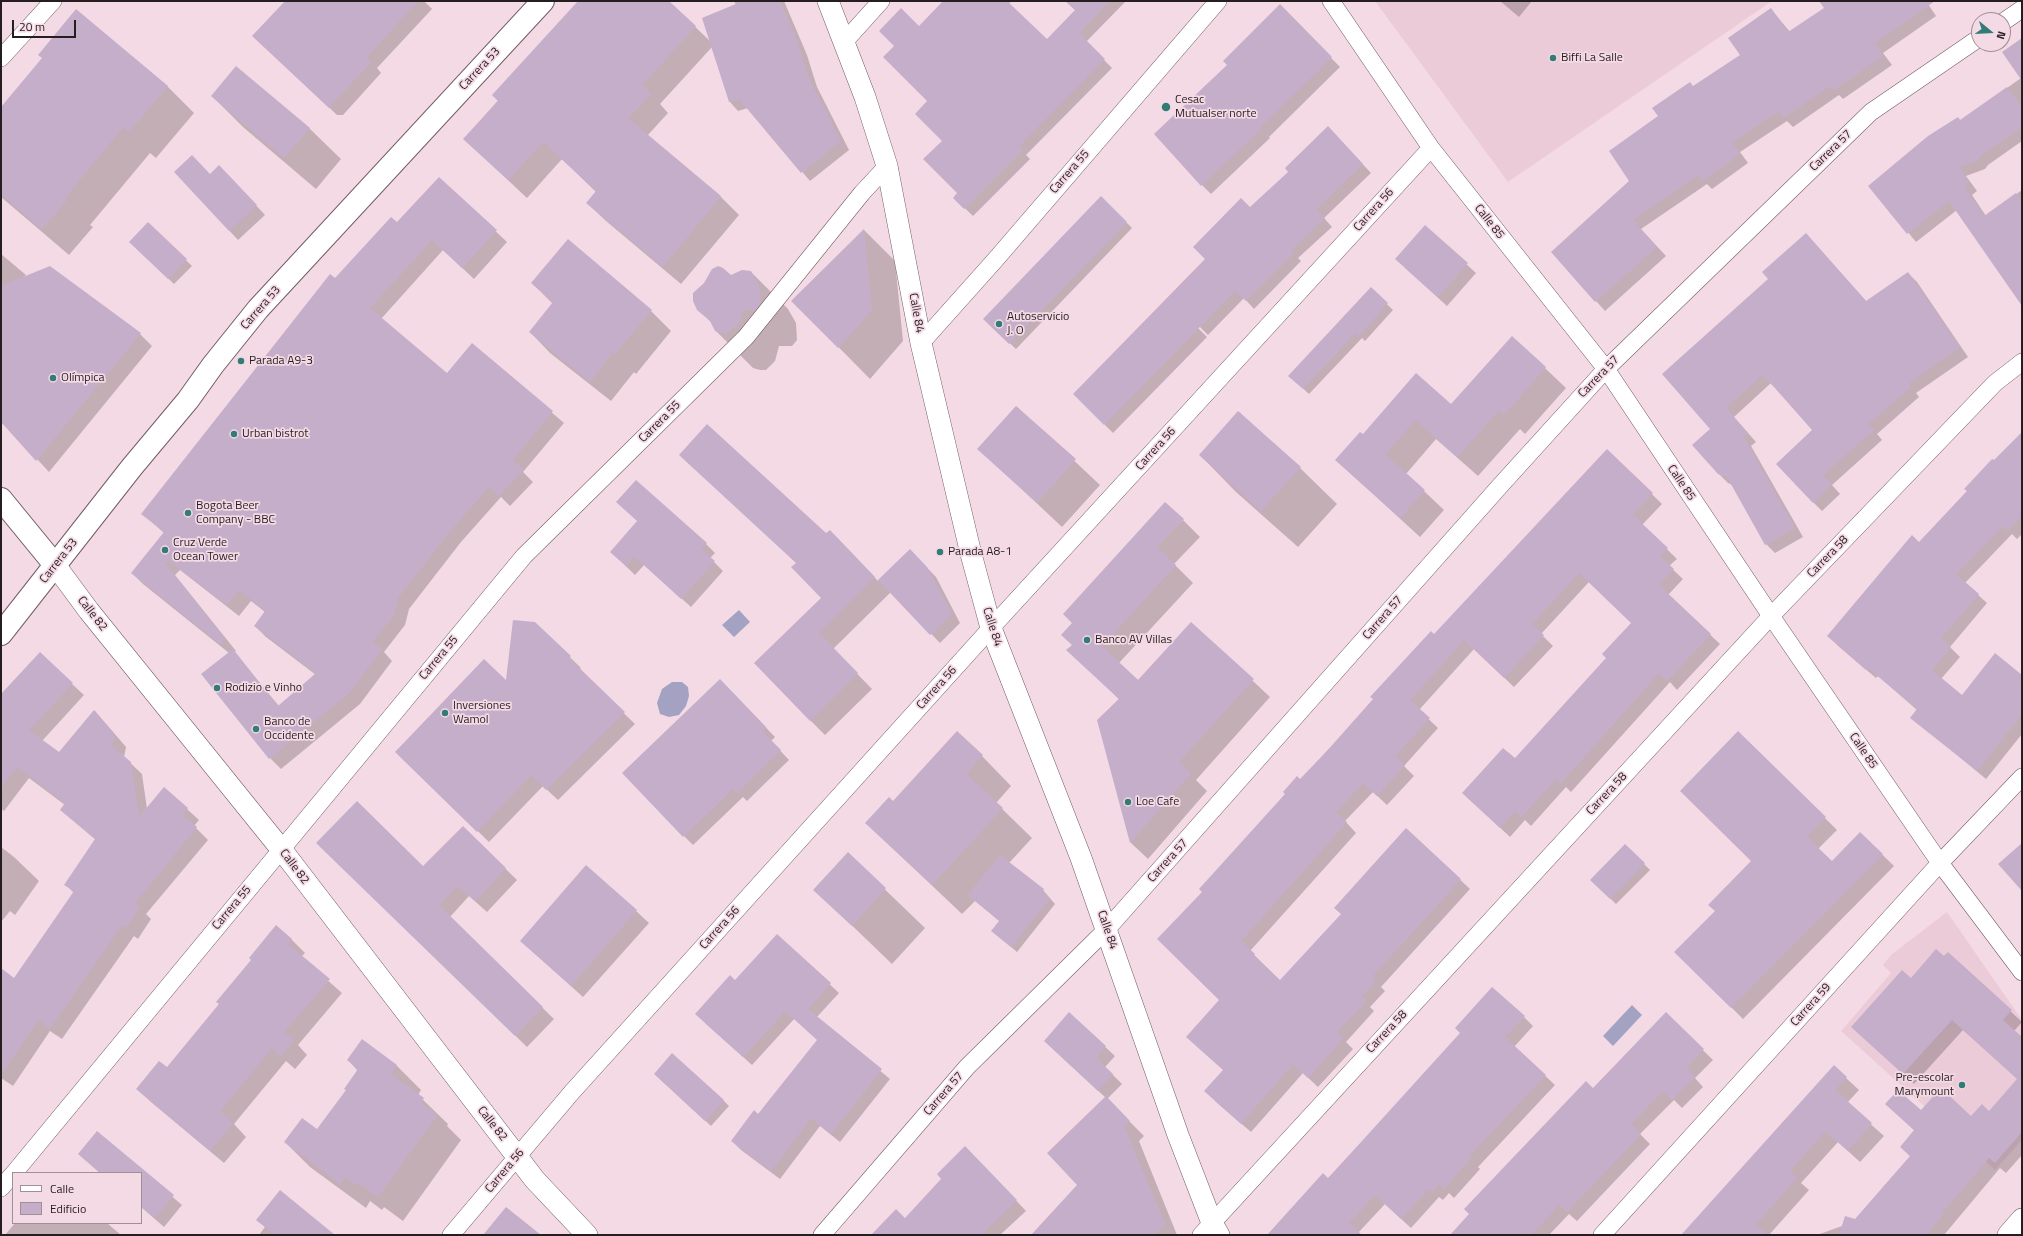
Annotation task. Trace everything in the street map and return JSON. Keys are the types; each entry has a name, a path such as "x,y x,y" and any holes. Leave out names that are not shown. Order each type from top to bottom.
{"main road":[{"name":"Carrera 53","path":"1,634 188,400 258,308 543,1"},
{"name":"Calle 82","path":"1,499 55,565"}],"street":[{"path":"1,58 52,1"},
{"name":"Calle 84","path":"828,1 845,41 887,166 921,343 971,554 991,628 1081,858 1107,929 1210,1231"},
{"path":"845,41 881,1"},
{"name":"Carrera 55","path":"921,343 1218,1"},
{"name":"Calle 85","path":"1331,1 1431,148 1606,369 1771,616 1940,863 2022,972"},
{"path":"2011,17 2022,9"},
{"name":"Carrera 57","path":"822,1235 967,1067 1107,929 1499,487 1606,369 1871,112 1971,43"},
{"name":"Carrera 56","path":"451,1235 577,1086 991,628 1431,148"},
{"name":"Carrera 55","path":"14,1172 524,556 746,337 862,193 887,166"},
{"name":"Carrera 58","path":"1210,1231 1771,616 1995,382 2022,362"},
{"name":"Calle 82","path":"55,565 94,617 281,849 535,1180 587,1235"},
{"name":"Carrera 59","path":"1602,1235 1940,863 2022,777"},
{"name":"Carrera 55","path":"1,1188 12,1174"},
{"path":"2008,1235 2022,1219"}],"shaded area":[{"name":"Biffi La Salle","path":"1375,1 1772,1 1508,182"},
{"name":"Pre-escolar Marymount","path":"1947,912 2022,1020 2022,1140 1995,1170 1841,1031 1891,973 1883,965 1891,955"}],"water":[{"path":"739,610 750,622 734,637 722,625"},
{"path":"672,682 682,682 688,687 689,696 686,706 679,715 669,717 660,714 657,703 662,689"},
{"path":"1632,1005 1642,1015 1613,1046 1603,1036"}],"building":[{"path":"285,1 418,1 367,57 371,62 329,108 252,36"},
{"path":"578,1 669,1 696,26 642,85 651,94 628,118 721,196 663,267 586,203 596,191 543,142 508,180 463,139 498,101 492,95"},
{"path":"743,1 780,1 798,43 808,77 841,141 801,173 739,99 729,102 702,18"},
{"path":"943,1 1007,1 1047,39 1075,10 1065,1 1110,1 1079,33 1105,59 1019,146 1023,150 964,209 953,198 957,193 923,159 942,141 915,114 927,101 883,57 894,46 879,31 901,8 919,26"},
{"path":"1819,1 1935,1 1875,43 1883,56 1834,90 1830,86 1783,118 1779,111 1732,142 1740,154 1702,181 1698,175 1633,220 1657,247 1595,302 1551,252 1629,181 1609,151 1658,116 1652,108 1690,82 1693,86 1740,55 1728,38 1771,8 1788,32 1824,8"},
{"path":"1280,4 1332,57 1261,127 1262,128 1201,186 1154,134 1227,65 1223,61"},
{"path":"76,9 168,86 129,132 123,127 65,198 67,200 42,229 1,194 1,107 42,58 38,55"},
{"path":"2022,38 2022,81 2002,52 2011,52 2011,46"},
{"path":"236,66 310,128 284,158 211,96"},
{"path":"2007,87 2022,108 2022,127 1980,156 1976,161 1959,167 1969,182 1964,186 1984,216 2016,193 2022,202 2022,306 1949,201 1907,234 1868,186 1928,136 1958,117 1960,120"},
{"path":"1328,126 1363,164 1316,209 1325,218 1291,250 1294,253 1246,301 1235,291 1104,425 1073,394 1205,259 1193,247 1241,198 1250,207 1288,172 1285,168"},
{"path":"192,155 210,174 219,165 257,205 229,231 174,172"},
{"path":"439,177 497,230 462,268 432,240 370,308 447,373 472,343 553,411 513,460 523,470 499,496 489,487 450,531 398,598 395,614 372,642 382,649 349,693 269,759 201,674 233,649 278,706 316,673 254,626 265,611 239,590 227,605 168,560 165,563 225,639 220,644 131,573 164,532 141,514 330,274 335,278 391,217 397,222"},
{"path":"1101,196 1127,222 1009,344 983,319"},
{"path":"148,222 187,259 168,279 129,242"},
{"path":"1425,225 1468,263 1438,297 1395,259"},
{"path":"864,229 872,310 838,348 791,301"},
{"path":"1806,233 1866,301 1908,272 1960,347 1908,384 1911,387 1868,424 1874,430 1823,475 1832,484 1813,503 1776,464 1812,430 1774,387 1762,375 1726,408 1748,433 1743,436 1795,528 1765,545 1727,477 1718,474 1692,445 1710,429 1662,374 1768,279 1762,272"},
{"path":"568,239 652,310 615,354 613,352 590,382 529,332 553,302 531,283"},
{"name":"Olímpica","path":"50,266 141,333 36,461 1,422 1,286"},
{"path":"718,266 723,268 731,275 742,270 751,271 760,289 760,303 755,310 743,310 738,324 726,334 715,331 710,321 697,310 693,301 693,293 704,283 712,269"},
{"path":"1371,287 1388,303 1359,336 1355,333 1303,389 1288,376"},
{"path":"1512,336 1546,367 1504,415 1499,410 1457,457 1416,420 1385,454 1425,490 1400,518 1335,460 1360,432 1363,434 1416,373 1451,404"},
{"path":"1016,406 1076,459 1037,503 977,449"},
{"path":"1238,411 1301,467 1261,511 1199,455"},
{"path":"707,424 826,533 830,530 875,577 819,633 858,673 810,721 754,663 821,598 791,567 796,563 679,455"},
{"path":"2022,432 2022,516 2008,531 2003,526 1956,574 1979,594 1941,638 1951,647 1932,670 1962,695 1995,653 2022,675 2022,714 1977,771 1910,718 1917,709 1868,668 1866,670 1827,636 1912,535 1919,542 1967,491 1964,489 1992,459 1994,460"},
{"path":"1607,449 1653,493 1633,515 1668,548 1660,556 1674,569 1659,585 1711,634 1667,681 1659,673 1561,783 1556,779 1521,817 1515,811 1500,828 1462,793 1503,748 1515,758 1606,658 1602,654 1631,623 1579,573 1532,624 1544,635 1504,678 1464,640 1410,700 1430,718 1395,756 1405,765 1377,796 1363,783 1336,812 1347,822 1241,941 1280,980 1341,914 1334,908 1406,828 1461,879 1372,977 1376,981 1361,997 1366,1001 1337,1032 1344,1038 1308,1078 1293,1064 1241,1124 1204,1091 1223,1070 1186,1037 1219,1000 1157,939 1202,892 1199,889 1285,794 1283,792 1297,776 1300,779 1327,751 1373,699 1370,697 1431,631 1434,634"},
{"path":"636,480 707,543 701,549 715,561 681,599 634,556 626,566 610,552 637,521 616,502"},
{"path":"1165,502 1184,519 1157,547 1176,565 1102,646 1138,680 1191,622 1254,679 1179,762 1191,773 1130,843 1097,720 1119,699 1066,650 1072,645 1061,635 1072,623 1063,614"},
{"path":"910,549 927,567 952,614 930,635 878,580"},
{"path":"513,620 535,622 571,656 569,658 625,712 546,790 531,775 477,832 395,752 484,659 506,680"},
{"path":"40,652 73,683 29,730 59,752 94,710 115,735 112,746 131,762 139,817 164,787 188,808 182,815 197,827 135,903 140,907 126,928 122,925 50,1028 38,1020 1,1075 1,968 14,978 74,891 64,885 95,839 60,810 65,803 17,767 1,788 1,694"},
{"path":"720,679 766,727 762,731 781,750 737,793 733,789 683,837 622,773"},
{"path":"957,731 983,755 966,774 1003,808 932,885 865,823 889,797 893,801"},
{"path":"1738,731 1826,817 1807,837 1832,861 1860,832 1883,854 1731,1008 1674,952 1715,911 1708,905 1751,861 1680,791"},
{"path":"357,801 423,866 463,826 506,868 475,901 457,886 439,905 543,1007 515,1036 316,843"},
{"path":"2022,843 2022,891 1998,864"},
{"path":"1625,844 1645,863 1610,899 1590,880"},
{"path":"848,852 886,888 852,926 813,890"},
{"path":"1000,855 1044,889 1042,892 1050,898 1011,947 991,931 999,921 968,895"},
{"path":"586,865 637,910 571,986 520,941"},
{"path":"276,925 292,939 288,944 330,979 284,1032 294,1040 281,1056 272,1048 220,1111 233,1123 210,1151 136,1089 159,1061 167,1067 219,1004 216,1002 251,960 249,958"},
{"path":"777,934 831,983 808,1009 882,1069 831,1134 811,1118 771,1171 731,1141 754,1110 758,1114 817,1040 785,1011 743,1057 695,1014 730,975 735,980"},
{"path":"1936,949 1944,956 1948,952 2012,1010 2003,1020 2022,1037 2022,1132 1995,1163 1989,1158 1942,1213 1944,1214 1926,1235 1839,1235 1845,1216 1855,1219 1910,1156 1900,1147 1914,1130 1885,1104 1898,1090 1921,1110 1941,1088 1971,1116 1982,1104 1989,1111 2017,1079 1952,1020 1903,1074 1851,1027 1902,970 1911,978"},
{"path":"1492,987 1525,1016 1505,1037 1546,1075 1469,1156 1471,1158 1444,1189 1439,1184 1432,1192 1429,1189 1401,1219 1375,1195 1349,1223 1362,1235 1267,1235 1323,1173 1328,1178 1460,1033 1455,1028"},
{"path":"1069,1012 1106,1046 1096,1058 1113,1074 1098,1091 1044,1041"},
{"path":"1666,1012 1704,1049 1686,1068 1695,1077 1672,1100 1663,1091 1631,1124 1641,1134 1567,1212 1559,1205 1531,1235 1450,1235 1469,1214 1464,1209 1586,1081 1593,1088"},
{"path":"362,1039 397,1065 391,1074 424,1098 421,1103 437,1115 378,1197 359,1183 357,1186 345,1177 340,1184 284,1142 302,1118 317,1129 346,1090 344,1089 358,1069 347,1060"},
{"path":"672,1053 724,1100 705,1121 654,1074"},
{"path":"1834,1065 1847,1077 1835,1090 1872,1123 1848,1151 1825,1131 1790,1171 1797,1178 1756,1224 1767,1235 1681,1235"},
{"path":"1106,1096 1130,1121 1124,1126 1165,1224 1154,1235 1031,1235 1077,1185 1047,1153"},
{"path":"97,1131 174,1195 155,1218 142,1208 142,1172 99,1172 78,1154"},
{"path":"965,1146 1017,1200 981,1235 871,1235 896,1209 905,1218 941,1179 937,1174"},
{"path":"280,1190 335,1235 275,1235 256,1220"},
{"path":"506,1207 541,1235 483,1235"}],"place":[{"name":"Biffi La Salle","path":"1553,58"},
{"name":"Cesac Mutualser norte","path":"1166,107"},
{"name":"Autoservicio J. O","path":"999,324"},
{"name":"Parada A9-3","path":"241,361"},
{"name":"Olímpica","path":"53,378"},
{"name":"Urban bistrot","path":"234,434"},
{"name":"Bogota Beer Company - BBC","path":"188,513"},
{"name":"Cruz Verde Ocean Tower","path":"165,550"},
{"name":"Parada A8-1","path":"940,552"},
{"name":"Banco AV Villas","path":"1087,640"},
{"name":"Rodizio e Vinho","path":"217,688"},
{"name":"Inversiones Wamol","path":"445,713"},
{"name":"Banco de Occidente","path":"256,729"},
{"name":"Loe Cafe","path":"1128,802"},
{"name":"Pre-escolar Marymount","path":"1962,1085"}]}
